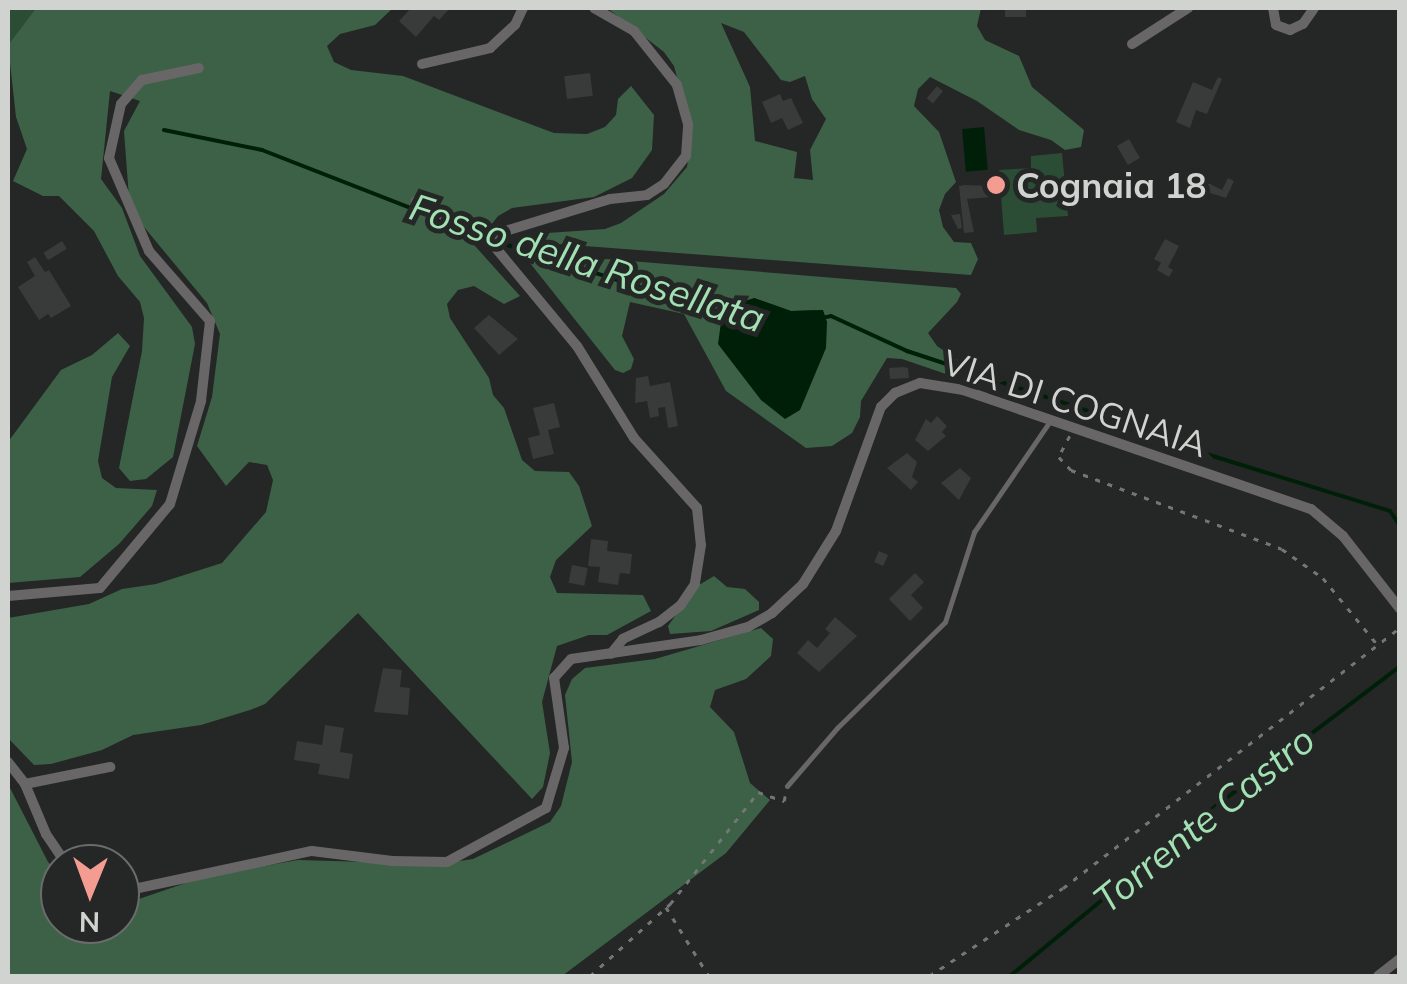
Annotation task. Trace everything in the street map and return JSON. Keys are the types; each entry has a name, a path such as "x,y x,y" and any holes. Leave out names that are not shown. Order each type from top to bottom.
{"street":[{"path":"422,64 490,48 514,24 523,8"},
{"path":"490,241 502,232 610,199 647,196 664,184 686,156 688,124 676,85 634,32 594,8"},
{"path":"1132,44 1188,8"},
{"path":"1273,8 1276,24 1290,30 1303,24 1314,8"},
{"path":"8,596 100,588 170,504 201,402 210,321 149,251 109,158 121,104 142,80 200,68"},
{"path":"416,201 490,241 577,346 634,438 697,508 700,545 695,584 680,605 659,622 623,639 611,654"},
{"name":"VIA DI COGNAIA","path":"140,888 312,850 392,861 447,862 546,808 564,748 554,678 571,659 700,640 748,627 772,613 802,584 836,531 881,407 895,393 920,383 936,383 1228,481 1241,482 1312,509 1342,536 1400,609"},
{"path":"8,762 25,784 53,844"},
{"path":"25,784 110,767"},
{"path":"1378,976 1400,959"}],"lane":[{"path":"788,786 836,728 944,622 974,532 1050,421"}],"path":[{"path":"1074,431 1059,458 1070,470 1282,548 1323,578 1378,645"},
{"path":"929,976 1063,888 1400,628"},
{"path":"590,976 665,906 758,792 784,800 788,786"},
{"path":"665,906 709,976"}],"shaded area":[{"path":"8,8 36,8 8,45"},
{"path":"36,8 393,8 375,25 340,34 327,46 334,62 351,70 403,76 554,133 587,134 605,127 616,115 618,99 631,86 654,115 652,150 632,178 594,197 512,208 498,216 475,246 520,296 504,304 474,286 458,290 447,304 450,318 504,408 522,460 535,471 569,472 579,486 592,526 556,560 550,577 557,593 643,595 651,611 607,635 589,635 557,646 542,702 550,753 543,787 532,799 358,613 265,704 250,710 201,725 133,735 102,750 51,764 34,765 8,738 8,618 89,604 122,589 156,584 222,563 266,512 273,480 267,465 249,462 226,486 197,446 212,397 220,334 207,303 144,227 129,198 124,131 140,101 110,91 101,179 122,208 140,256 192,327 195,344 173,457 146,479 130,481 119,468 142,351 144,318 140,302 118,276 94,231 59,196 43,196 13,181 27,149 16,117 8,45"},
{"path":"607,8 981,8 977,26 985,40 1019,56 1032,87 1084,130 1081,147 1065,150 1051,140 1019,130 977,101 930,77 918,89 914,106 939,132 956,182 945,194 939,210 943,227 954,242 971,243 978,259 971,275 518,241 533,234 605,229 621,223 664,194 687,167 692,132 674,66 664,52","holes":["721,23 744,32 781,80 790,82 805,76 812,99 826,119 810,150 813,180 794,178 797,152 755,141 750,87"]},
{"path":"984,127 988,170 966,172 962,129"},
{"path":"1062,153 1068,216 1036,218 1037,232 1004,235 999,170 1031,168 1031,156"},
{"path":"545,254 956,288 961,294 957,302 928,333 937,346 958,360 946,374 887,358 861,401 860,417 852,433 832,446 806,448 726,391 684,314 630,302 622,336 634,359 631,369 623,373 615,370 526,258","holes":["754,298 791,311 823,310 761,400"]},
{"path":"754,298 791,311 823,310 827,322 826,348 800,410 785,419 761,400 718,344 723,308"},
{"path":"118,333 130,346 112,377 98,461 102,478 116,488 157,490 152,506 119,544 80,577 8,583 8,442 61,370 92,355"},
{"path":"714,576 727,587 745,589 759,602 759,610 711,631 670,634 668,626 673,619 699,585"},
{"path":"761,628 773,639 771,656 746,679 715,690 710,707 734,732 750,783 770,800 726,853 562,976 8,976 8,784 40,846 40,944 140,944 140,899 206,876 298,860 439,864 473,859 550,822 561,806 572,762 565,695 572,679 585,668 655,659"}],"building":[{"path":"411,8 450,8 439,20 434,16 416,37 399,21"},
{"path":"1005,8 1026,8 1026,17 1005,17"},
{"path":"590,73 593,96 567,99 564,76"},
{"path":"1218,77 1222,79 1207,114 1196,110 1190,128 1176,122 1193,82 1212,90"},
{"path":"937,86 943,91 933,103 927,98"},
{"path":"780,94 783,101 791,98 803,123 788,130 782,118 771,123 762,102"},
{"path":"1129,139 1140,158 1128,165 1117,146"},
{"path":"1228,178 1234,181 1226,198 1204,191 1208,183 1222,190"},
{"path":"1196,182 1202,185 1195,200 1188,197"},
{"path":"959,186 990,186 991,197 967,199 974,232 964,233"},
{"path":"960,214 962,228 958,229 951,215"},
{"path":"1165,239 1179,246 1168,267 1173,270 1169,277 1157,270 1161,263 1154,259"},
{"path":"62,241 67,249 48,260 43,253"},
{"path":"35,257 45,272 49,270 71,306 39,320 18,287 35,276 27,262"},
{"path":"489,315 518,339 499,355 474,328"},
{"path":"889,368 908,368 909,378 890,379"},
{"path":"648,376 650,386 670,382 678,426 668,428 665,407 658,408 659,416 650,418 647,401 635,403 636,378"},
{"path":"554,403 560,427 548,430 554,454 533,459 528,438 540,435 533,408"},
{"path":"937,416 947,426 942,432 946,436 928,451 915,440 926,419 931,423"},
{"path":"907,453 917,462 912,477 918,482 911,490 887,468"},
{"path":"960,468 971,478 959,500 941,483"},
{"path":"591,539 608,541 607,551 632,554 630,574 620,573 618,585 598,582 600,567 588,566"},
{"path":"879,551 888,555 883,566 874,562"},
{"path":"572,565 588,568 584,586 569,583"},
{"path":"915,573 924,582 911,595 923,608 910,621 889,599"},
{"path":"835,617 857,636 819,672 797,653 808,640 817,648 830,633 825,629"},
{"path":"383,668 402,670 400,687 410,688 408,715 374,712"},
{"path":"325,725 344,728 340,752 353,754 349,779 318,774 320,764 294,760 297,741 322,745"}],"waterway":[{"name":"Fosso della Rosellata","path":"164,130 262,150 444,221"},
{"name":"Fosso della Rosellata","path":"495,241 724,314"},
{"name":"Fosso della Rosellata","path":"821,318 831,316 907,351 1101,415 1148,436 1390,511 1400,526"},
{"name":"Torrente Castro","path":"1010,976 1208,812 1400,666"}],"place":[{"name":"Cognaia 18","path":"996,185"}]}
